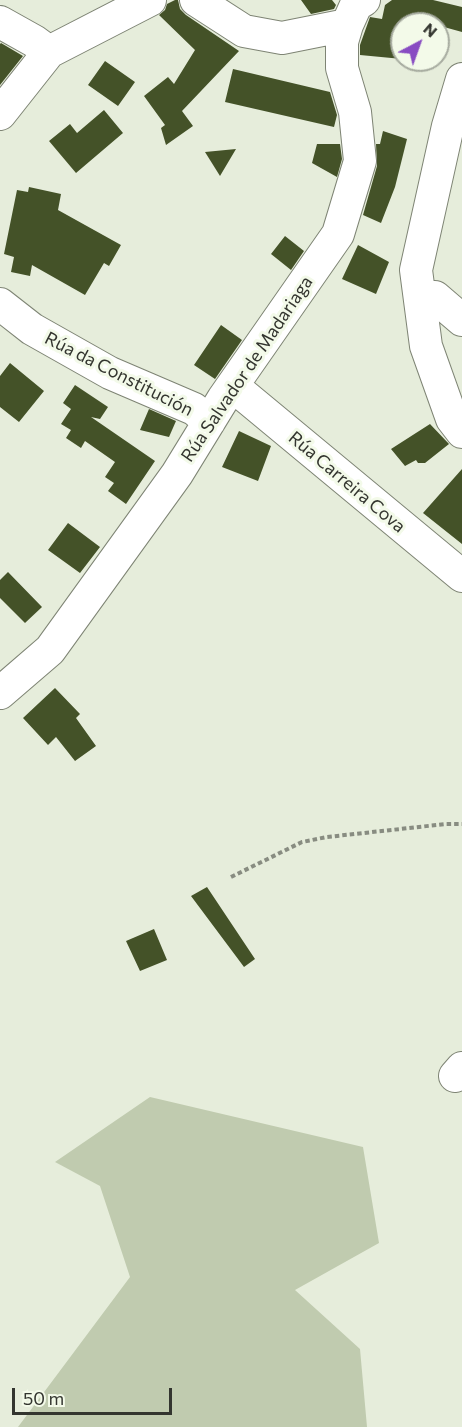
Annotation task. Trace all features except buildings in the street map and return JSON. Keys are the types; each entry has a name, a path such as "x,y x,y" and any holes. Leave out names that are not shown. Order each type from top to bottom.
{"street":[{"path":"0,114 49,52 150,0"},
{"path":"196,0 244,31 282,38 356,7"},
{"name":"Rúa Salvador de Madariaga","path":"0,693 50,650 177,474 338,234 360,161 355,112 342,68 342,42 356,7"},
{"path":"0,22 34,40 49,52"},
{"path":"462,79 448,126 416,270 426,346 452,419 462,432"},
{"path":"420,297 435,297 462,320"},
{"name":"Rúa da Constitución","path":"0,304 32,329 110,373 194,410 210,422"},
{"name":"Rúa Carreira Cova","path":"234,387 462,576"}],"path":[{"path":"231,877 302,842 351,834 462,824"}],"green space":[{"path":"150,1097 363,1147 379,1243 295,1290 360,1349 367,1427 18,1427 130,1277 100,1186 55,1162"}]}
